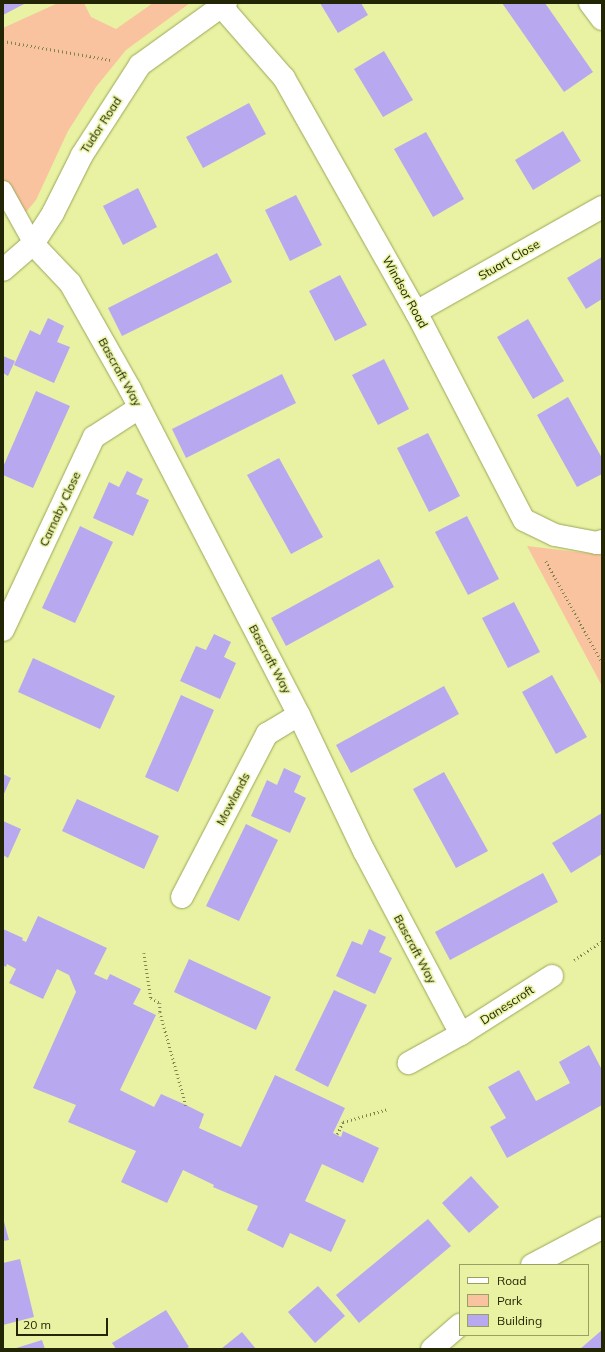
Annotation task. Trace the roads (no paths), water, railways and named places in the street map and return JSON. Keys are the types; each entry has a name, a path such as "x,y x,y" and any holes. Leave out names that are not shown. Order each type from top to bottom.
{"street":[{"path":"590,3 602,19"},
{"name":"Tudor Road","path":"3,270 33,244 53,214 82,155 140,65 224,5"},
{"name":"Windsor Road","path":"224,5 284,78 416,312 524,520 555,535 596,543 602,541"},
{"name":"Stuart Close","path":"416,312 602,207"},
{"name":"Bascraft Way","path":"33,244 70,283 139,408 299,715 364,851 461,1034"},
{"name":"Carnaby Close","path":"3,630 94,437 139,408"},
{"name":"Mowlands","path":"182,897 267,734 299,715"},
{"name":"Danescroft","path":"461,1034 552,976"},
{"path":"409,1063 461,1034"},
{"path":"534,1264 602,1228"},
{"path":"432,1349 459,1326"}],"lane":[{"path":"3,190 33,244"}]}
